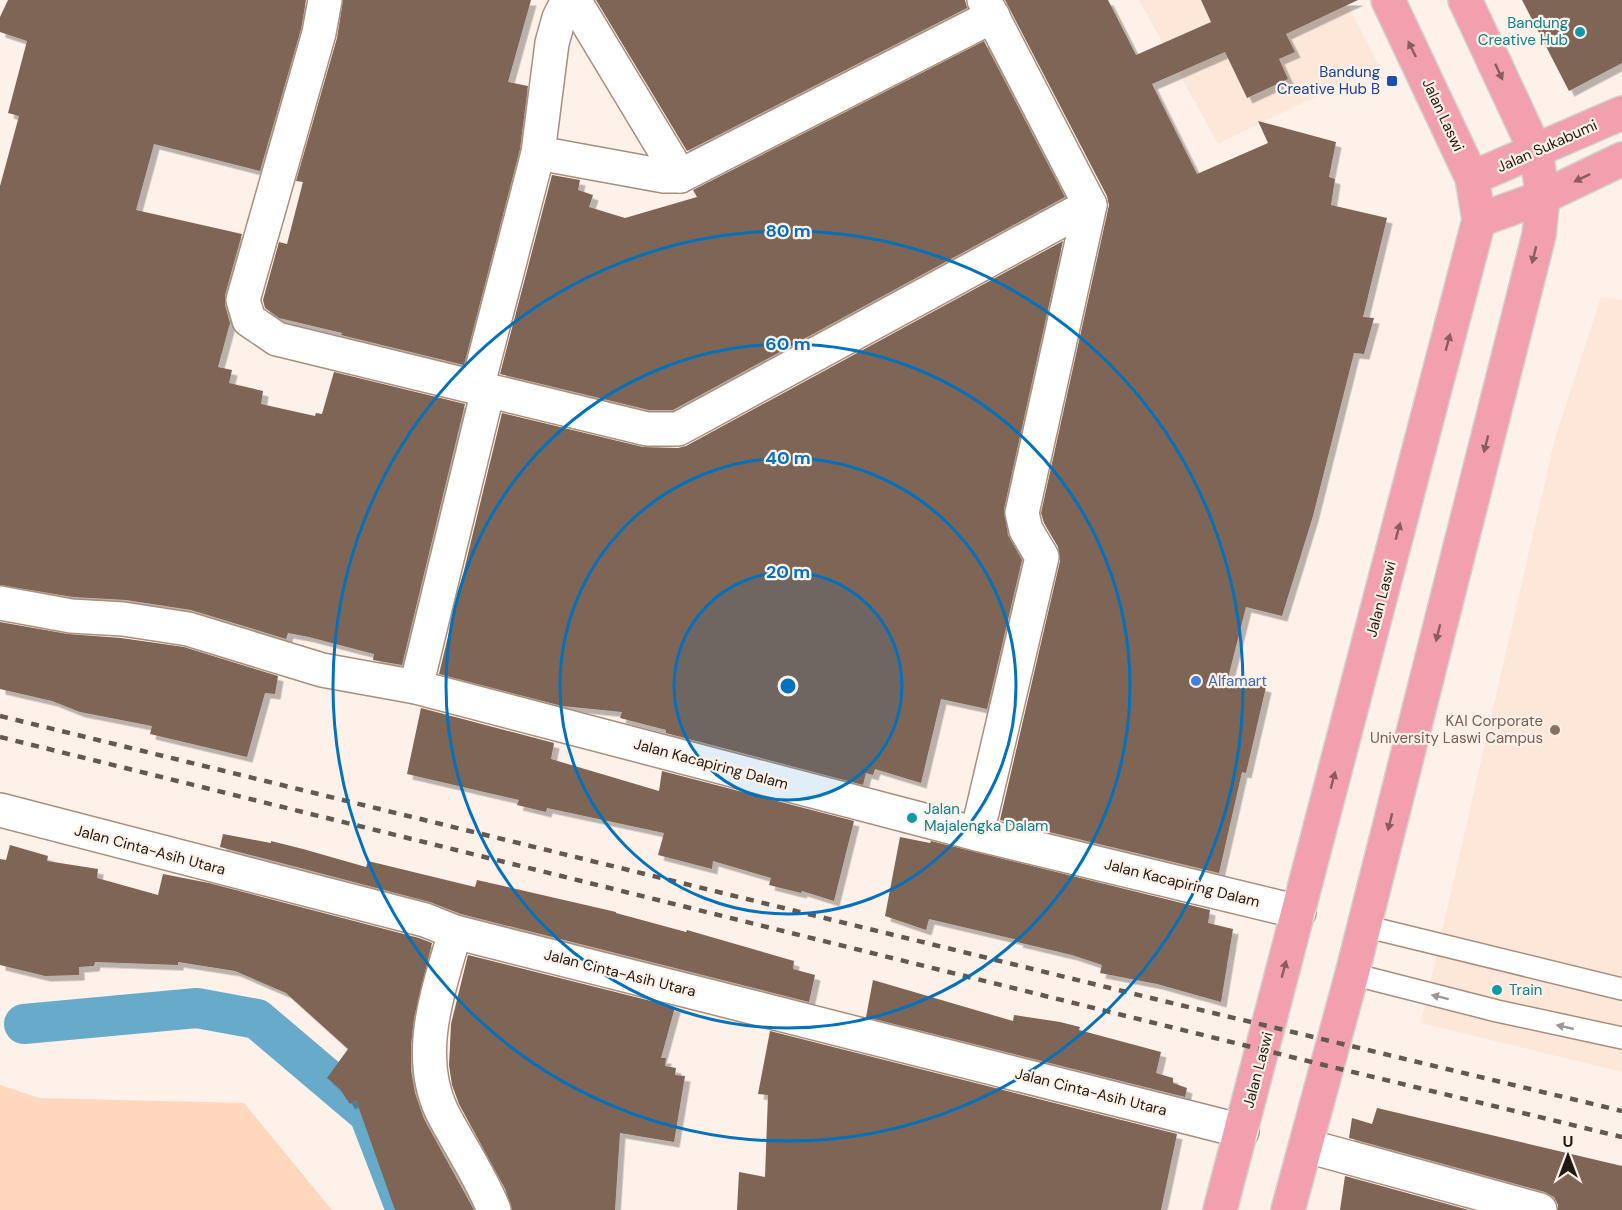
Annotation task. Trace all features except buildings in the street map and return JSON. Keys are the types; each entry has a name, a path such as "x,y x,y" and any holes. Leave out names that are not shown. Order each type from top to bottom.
{"main road":[{"name":"Jalan Laswi","path":"1220,1210 1479,220 1472,178 1388,0"},
{"path":"1288,1210 1352,974 1539,235 1543,197 1536,152 1465,0"},
{"name":"Jalan Sukabumi","path":"1472,178 1622,113"},
{"path":"1479,220 1543,197 1622,159"}],"street":[{"path":"325,0 319,33 243,300 249,320 277,339 647,429 678,429 1090,205"},
{"path":"416,687 538,153 552,43 559,18 568,0"},
{"path":"574,0 680,176"},
{"path":"538,153 664,176 680,176 989,8 1090,205 1022,513 1026,530 1042,557 976,834"},
{"name":"Jalan Kacapiring Dalam","path":"0,603 71,616 123,619 188,629 322,670 416,687 976,834 1299,912"},
{"name":"Jalan Cinta-Asih Utara","path":"0,810 425,920 455,932 1242,1131"},
{"path":"455,932 435,1003 429,1040 429,1068 441,1109 476,1169 494,1210"},
{"path":"1307,1146 1540,1210"}],"lane":[{"path":"1364,926 1622,989"},
{"path":"1352,974 1508,1014 1622,1038"}],"shaded area":[{"path":"1139,0 1345,0 1379,66 1218,144"},
{"name":"KAI Corporate University Laswi Campus","path":"1601,297 1622,300 1622,1072 1421,1023 1555,438"},
{"path":"0,1085 39,1098 244,1103 332,1210 0,1210"}],"waterway":[{"path":"24,1024 197,1008 257,1019 369,1114 406,1210"}],"railway":[{"path":"0,716 1622,1111"},
{"path":"0,737 1622,1137"}],"place":[{"name":"Bandung Creative Hub","path":"1580,32"},
{"name":"Bandung Creative Hub B","path":"1392,81"},
{"name":"Alfamart","path":"1196,681"},
{"name":"KAI Corporate University Laswi Campus","path":"1555,730"},
{"name":"Jalan Majalengka Dalam","path":"912,818"},
{"name":"Train","path":"1497,990"}]}
